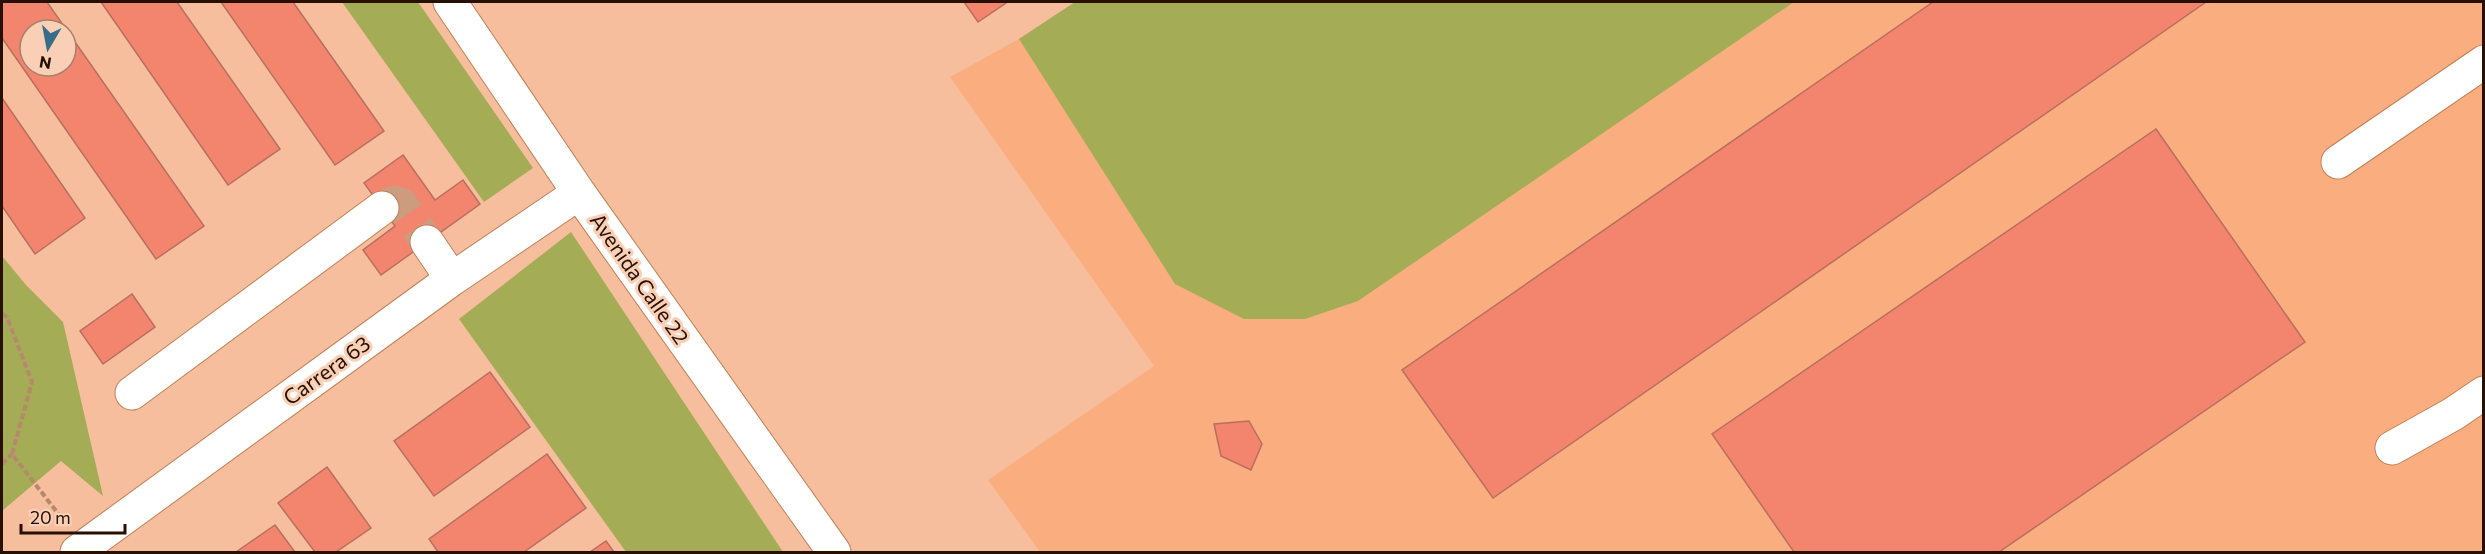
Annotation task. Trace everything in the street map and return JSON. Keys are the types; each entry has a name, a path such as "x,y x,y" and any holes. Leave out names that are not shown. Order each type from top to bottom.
{"street":[{"name":"Avenida Calle 22","path":"450,2 579,193 834,552"},
{"path":"2338,162 2484,62"},
{"name":"Carrera 63","path":"80,550 452,279 579,193"},
{"path":"132,393 382,208"},
{"path":"427,242 452,279"},
{"path":"2392,448 2453,414 2484,393"}],"path":[{"path":"2,314 7,317 32,382 12,454 2,464"},
{"path":"12,454 80,550"}],"shaded area":[{"path":"1075,2 2483,2 2483,552 1040,552 988,480 1154,366 950,77 1019,39"}],"green space":[{"path":"342,2 418,2 533,168 484,202"},
{"path":"1075,2 1794,2 1358,301 1305,319 1244,319 1175,284 1019,39"},
{"path":"571,232 783,552 626,552 459,319"},
{"path":"2,256 26,285 63,322 103,496 61,461 2,511"}],"building":[{"path":"2,2 47,2 58,18 18,18 18,61 2,38"},
{"path":"101,2 177,2 280,149 228,185"},
{"path":"221,2 293,2 384,131 335,165"},
{"path":"964,2 1006,2 1006,3 978,22"},
{"path":"1933,2 2206,2 1493,498 1402,370"},
{"path":"78,46 204,226 156,259 30,78 78,78"},
{"path":"2,98 85,218 35,254 2,206"},
{"path":"2156,129 2305,342 1999,552 1794,552 1712,434"},
{"path":"403,155 435,200 463,180 480,204 381,275 363,250 395,226 364,183"},
{"path":"132,294 155,327 103,364 80,331"},
{"path":"490,372 530,427 434,496 394,441"},
{"path":"1249,421 1262,444 1251,470 1221,456 1214,424"},
{"path":"547,454 586,508 524,552 438,552 429,539"},
{"path":"327,467 371,528 336,552 315,552 278,503"},
{"path":"275,525 295,552 236,552"},
{"path":"606,541 614,552 590,552"}],"tunnel":[{"path":"382,208 393,202 401,204 427,242"}]}
